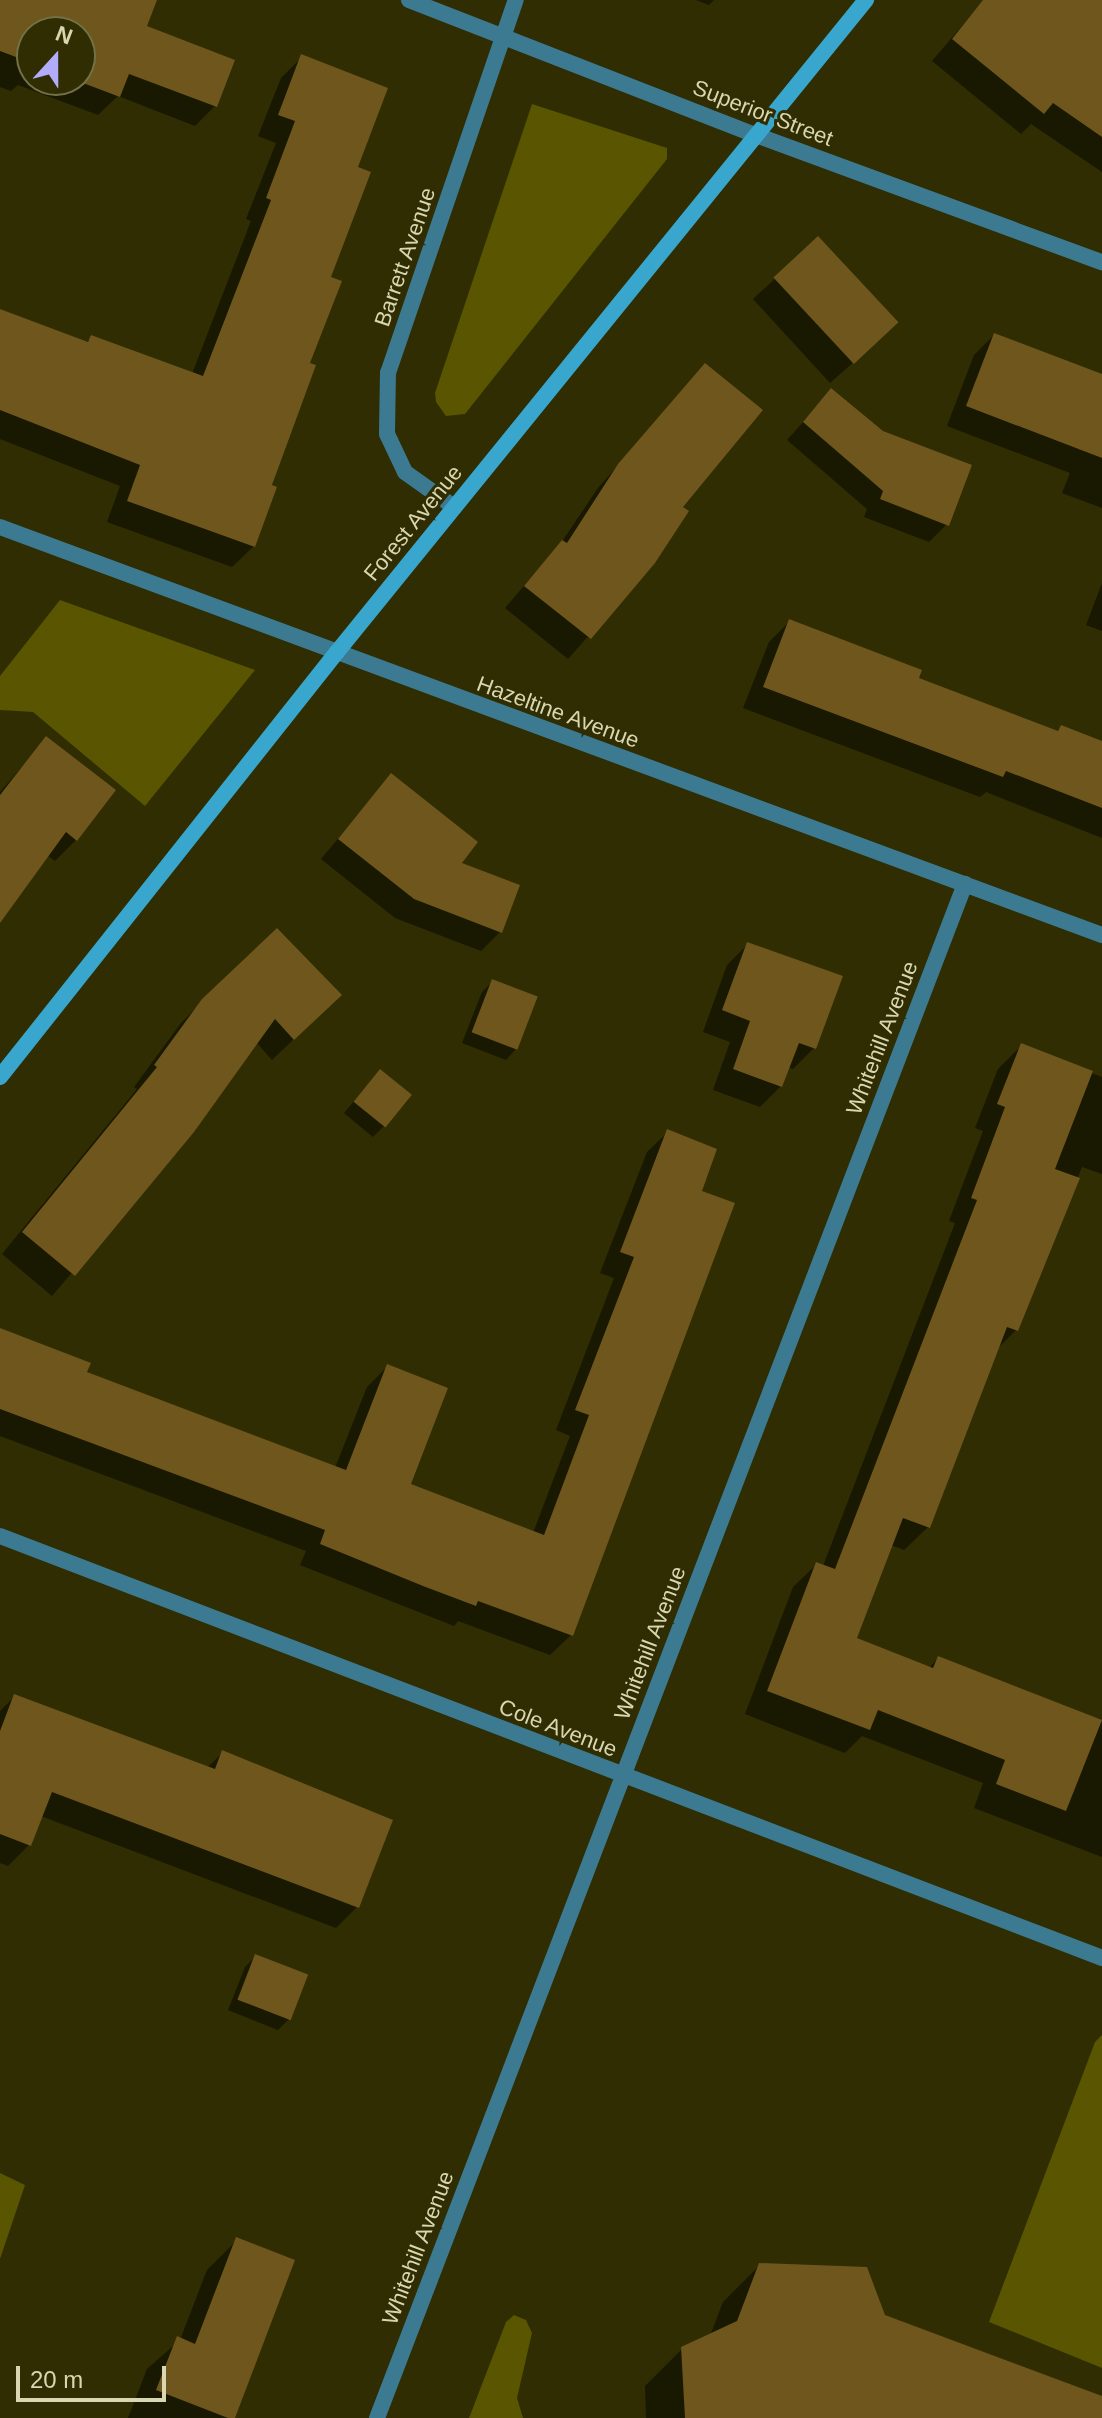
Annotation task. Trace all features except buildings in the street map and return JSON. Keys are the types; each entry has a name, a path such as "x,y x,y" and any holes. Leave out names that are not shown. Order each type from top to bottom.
{"main road":[{"name":"Forest Avenue","path":"0,1077 337,652 866,0"}],"street":[{"name":"Superior Street","path":"409,0 756,135 1102,262"},
{"name":"Barrett Avenue","path":"454,507 405,472 387,434 388,373 516,0"},
{"name":"Hazeltine Avenue","path":"0,527 1102,935"},
{"name":"Whitehill Avenue","path":"377,2418 965,884"},
{"name":"Cole Avenue","path":"0,1536 1102,1958"}],"shaded area":[{"path":"532,104 667,148 667,159 465,414 446,416 436,402 435,393"},
{"path":"60,600 255,670 145,806 33,712 0,710 0,676"},
{"path":"1102,2035 1102,2368 989,2322 1095,2042"},
{"path":"0,2173 25,2185 0,2259"},
{"path":"514,2315 526,2320 532,2333 517,2398 523,2418 469,2418 506,2322"}]}
